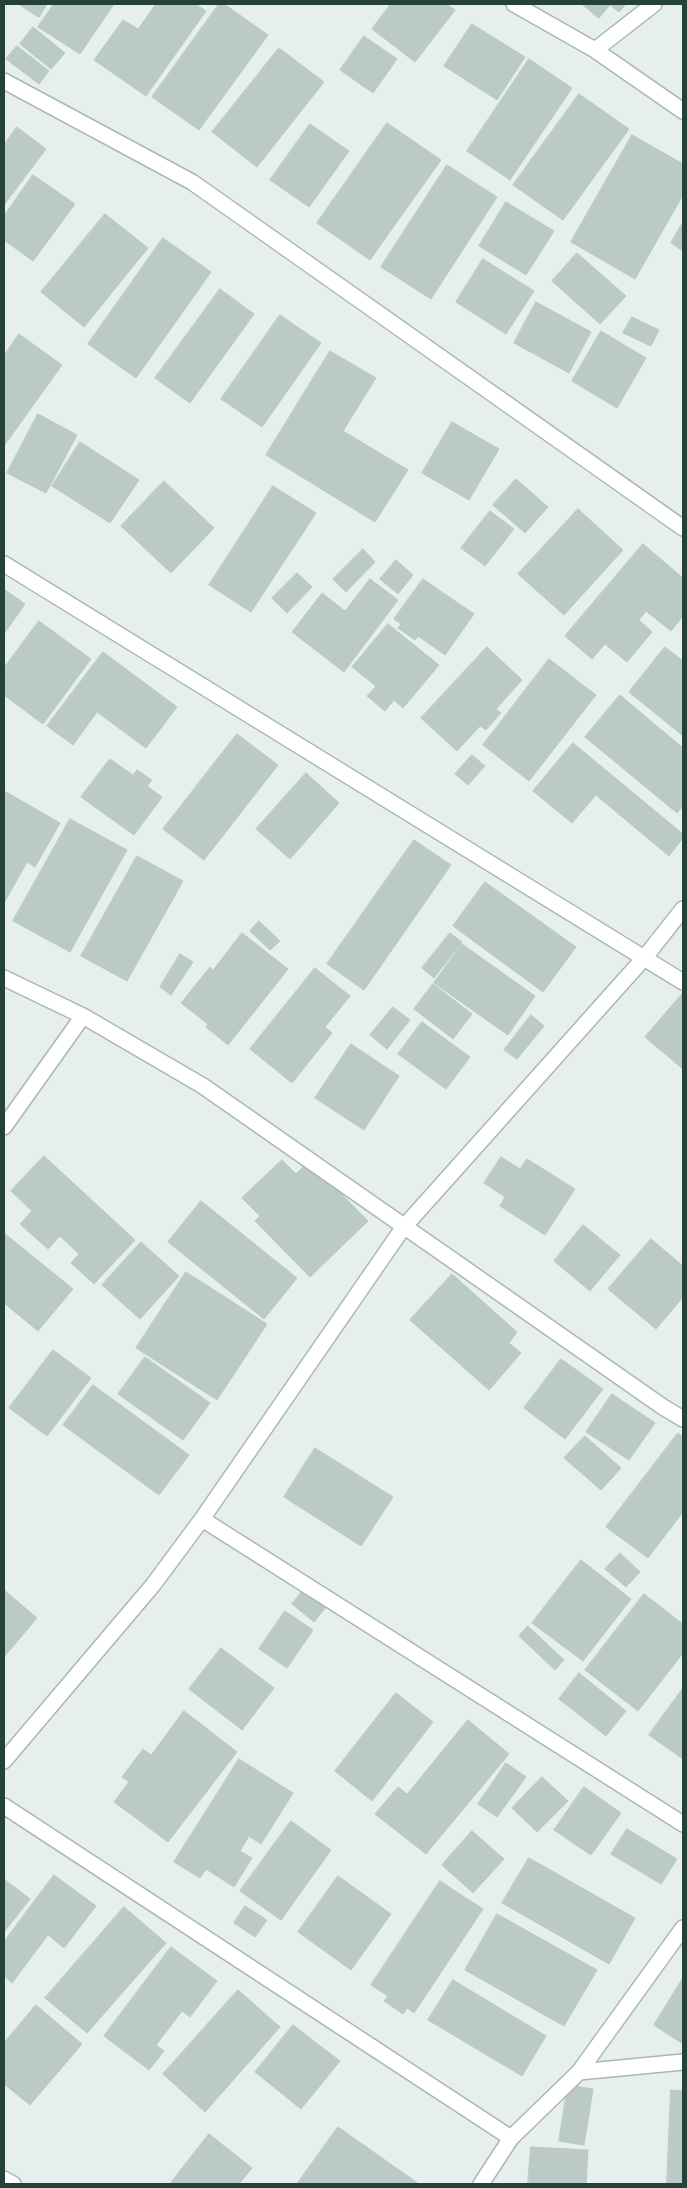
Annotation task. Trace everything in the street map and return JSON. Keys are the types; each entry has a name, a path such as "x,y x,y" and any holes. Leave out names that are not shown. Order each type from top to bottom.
{"street":[{"path":"514,4 595,50 683,111"},
{"path":"595,50 654,4"},
{"path":"4,81 192,182 683,528"},
{"path":"4,564 683,982"},
{"path":"4,1761 153,1585 202,1519 403,1228 645,958 683,909"},
{"path":"4,978 83,1016 202,1086 403,1228 683,1419"},
{"path":"4,1127 83,1016"},
{"path":"202,1519 683,1824"},
{"path":"4,1806 511,2138"},
{"path":"481,2184 511,2138 579,2072 683,1928"},
{"path":"579,2072 683,2062"},
{"path":"4,2179 13,2184"}],"building":[{"path":"19,4 47,4 39,17"},
{"path":"54,4 114,4 80,54 38,27"},
{"path":"156,4 195,4 206,11 146,96 94,60 123,20 138,29"},
{"path":"219,4 224,4 268,35 199,130 152,97"},
{"path":"391,4 447,4 455,10 415,62 372,29"},
{"path":"582,4 626,4 619,12 610,5 599,18"},
{"path":"472,24 525,57 497,100 444,66"},
{"path":"33,27 65,53 51,69 20,44"},
{"path":"364,36 397,59 373,93 340,70"},
{"path":"17,46 49,71 39,84 6,59"},
{"path":"279,48 324,82 257,167 212,132"},
{"path":"529,59 572,88 510,180 467,151"},
{"path":"579,94 629,129 563,220 513,185"},
{"path":"387,123 441,160 370,260 317,223"},
{"path":"310,124 349,151 309,207 270,180"},
{"path":"17,127 46,149 4,205 4,145"},
{"path":"632,135 683,164 683,195 635,279 571,242"},
{"path":"447,165 497,197 431,299 381,267"},
{"path":"33,175 75,204 33,261 4,240 4,216"},
{"path":"506,202 554,231 526,275 479,246"},
{"path":"105,214 148,248 84,327 41,292"},
{"path":"683,222 683,251 671,243"},
{"path":"163,238 211,272 136,378 88,344"},
{"path":"577,253 626,296 600,324 552,281"},
{"path":"483,259 534,291 506,334 456,302"},
{"path":"220,289 254,314 190,403 155,378"},
{"path":"536,302 591,332 569,373 514,343"},
{"path":"280,315 321,343 262,427 221,399"},
{"path":"632,317 659,330 651,346 623,333"},
{"path":"601,331 646,358 617,408 572,381"},
{"path":"19,334 62,365 4,446 4,356"},
{"path":"330,351 376,378 343,431 408,470 375,522 266,455"},
{"path":"38,414 77,435 46,493 7,473"},
{"path":"452,422 499,449 469,500 422,473"},
{"path":"80,442 139,480 110,523 52,486"},
{"path":"516,479 548,507 525,533 493,505"},
{"path":"164,481 214,528 171,573 121,526"},
{"path":"273,486 316,513 251,612 209,585"},
{"path":"578,509 623,550 564,615 518,574"},
{"path":"490,511 514,529 485,566 461,548"},
{"path":"643,544 683,578 681,592 683,594 683,616 671,631 646,611 639,620 652,632 627,662 605,644 592,659 565,636"},
{"path":"363,549 375,562 346,592 333,579"},
{"path":"396,560 413,575 398,594 380,579"},
{"path":"297,573 312,587 287,613 272,598"},
{"path":"370,579 398,600 344,672 292,632 322,593 345,611"},
{"path":"423,579 474,614 445,655 418,636 415,640 398,628 401,624 394,619"},
{"path":"4,589 25,604 4,634"},
{"path":"39,621 91,659 43,724 4,695 4,668"},
{"path":"388,624 439,665 403,708 394,700 385,711 367,696 376,686 352,667"},
{"path":"487,647 522,680 496,709 501,713 486,730 480,726 457,751 421,718"},
{"path":"665,647 683,661 683,736 629,692"},
{"path":"103,652 177,707 146,748 97,712 73,745 47,726"},
{"path":"549,659 596,695 529,781 483,745"},
{"path":"620,695 683,748 683,806 677,813 585,737"},
{"path":"237,734 278,765 204,860 163,829"},
{"path":"573,743 683,834 683,838 669,856 596,795 572,823 533,791"},
{"path":"472,755 485,766 468,785 455,774"},
{"path":"110,759 133,775 137,770 152,780 147,786 162,797 134,835 81,797"},
{"path":"306,773 339,803 290,859 256,829"},
{"path":"6,792 60,823 35,867 27,862 4,903 4,797"},
{"path":"70,819 127,850 70,952 13,921"},
{"path":"414,840 451,865 364,990 327,964"},
{"path":"137,856 183,881 127,981 81,956"},
{"path":"485,882 576,947 543,992 453,926"},
{"path":"259,921 280,941 270,950 250,931"},
{"path":"242,933 288,969 228,1045 206,1027 208,1024 181,1003 210,967 213,970"},
{"path":"450,933 462,942 434,978 422,968"},
{"path":"462,944 535,996 508,1035 434,983"},
{"path":"180,954 193,962 171,995 160,987"},
{"path":"315,968 350,996 325,1027 332,1033 292,1083 250,1049"},
{"path":"433,984 472,1014 453,1039 414,1009"},
{"path":"683,993 683,1069 645,1037"},
{"path":"393,1007 410,1020 387,1049 370,1035"},
{"path":"531,1015 544,1026 517,1059 504,1050"},
{"path":"422,1022 470,1057 446,1089 398,1054"},
{"path":"351,1044 399,1076 364,1130 315,1098"},
{"path":"44,1156 135,1240 94,1284 71,1263 79,1254 60,1236 48,1249 20,1224 32,1211 11,1191"},
{"path":"501,1157 520,1169 527,1159 575,1189 545,1235 500,1206 505,1197 484,1183"},
{"path":"282,1160 296,1174 309,1161 368,1221 310,1277 255,1221 260,1216 242,1198"},
{"path":"201,1201 297,1278 264,1319 168,1242"},
{"path":"583,1225 620,1255 590,1291 554,1261"},
{"path":"4,1233 73,1289 38,1331 4,1303"},
{"path":"651,1239 683,1266 683,1297 656,1329 608,1289"},
{"path":"141,1242 179,1276 140,1319 102,1285"},
{"path":"186,1272 267,1324 217,1400 136,1348","holes":["188,1310 200,1319 186,1339 174,1331"]},
{"path":"452,1274 517,1332 509,1343 521,1353 489,1390 410,1320"},
{"path":"188,1310 200,1319 186,1339 174,1331"},
{"path":"53,1350 91,1378 47,1436 9,1408"},
{"path":"145,1357 210,1403 183,1440 118,1394"},
{"path":"561,1359 603,1389 565,1439 524,1408"},
{"path":"93,1385 189,1455 159,1495 63,1425"},
{"path":"612,1394 655,1423 629,1460 586,1432"},
{"path":"678,1433 683,1437 683,1512 648,1558 606,1527"},
{"path":"585,1436 621,1468 601,1490 564,1458"},
{"path":"315,1448 393,1497 361,1546 284,1497"},
{"path":"620,1553 640,1572 626,1587 605,1569"},
{"path":"581,1560 631,1599 583,1661 532,1623"},
{"path":"304,1589 326,1607 314,1622 292,1604"},
{"path":"4,1590 37,1618 4,1657"},
{"path":"644,1594 683,1624 683,1653 638,1711 585,1670"},
{"path":"285,1611 313,1630 287,1668 259,1649"},
{"path":"528,1626 564,1660 555,1670 519,1636"},
{"path":"221,1648 274,1688 242,1730 189,1689"},
{"path":"579,1673 626,1711 606,1736 559,1699"},
{"path":"683,1688 683,1759 649,1735"},
{"path":"396,1693 433,1722 372,1801 335,1771"},
{"path":"184,1711 237,1752 168,1842 114,1802 129,1782 122,1777 143,1749 151,1755"},
{"path":"468,1720 509,1754 426,1854 375,1814 398,1787 407,1794"},
{"path":"239,1759 293,1793 261,1844 249,1836 240,1851 252,1858 234,1887 206,1869 200,1878 174,1862"},
{"path":"506,1763 526,1777 497,1817 478,1804"},
{"path":"542,1777 568,1801 537,1832 512,1808"},
{"path":"584,1787 621,1813 591,1855 554,1830"},
{"path":"291,1821 331,1850 281,1920 240,1891"},
{"path":"627,1829 677,1859 661,1884 611,1854"},
{"path":"472,1831 504,1859 473,1893 442,1865"},
{"path":"529,1858 635,1918 609,1964 502,1903"},
{"path":"54,1875 96,1906 64,1948 48,1935 12,1983 4,1976 4,1942"},
{"path":"338,1876 391,1914 351,1970 298,1932"},
{"path":"4,1879 30,1899 4,1932"},
{"path":"440,1881 483,1909 414,2013 407,2008 403,2014 384,2001 388,1996 371,1985"},
{"path":"245,1906 267,1920 255,1937 234,1923"},
{"path":"124,1907 166,1943 87,2033 45,1998"},
{"path":"497,1914 597,1970 564,2026 465,1970"},
{"path":"171,1947 217,1981 190,2017 182,2011 156,2045 164,2051 149,2070 104,2036"},
{"path":"683,1978 683,2044 654,2025"},
{"path":"453,1980 546,2036 522,2076 428,2020"},
{"path":"238,1990 280,2027 205,2112 163,2074"},
{"path":"36,2005 82,2044 30,2105 4,2084 4,2043"},
{"path":"293,2025 340,2061 301,2109 255,2072"},
{"path":"568,2085 593,2089 584,2145 559,2141"},
{"path":"671,2090 683,2091 683,2184 667,2184"},
{"path":"338,2127 419,2184 297,2184"},
{"path":"209,2134 252,2168 239,2184 170,2184"},
{"path":"531,2147 588,2150 586,2184 528,2184"}]}
